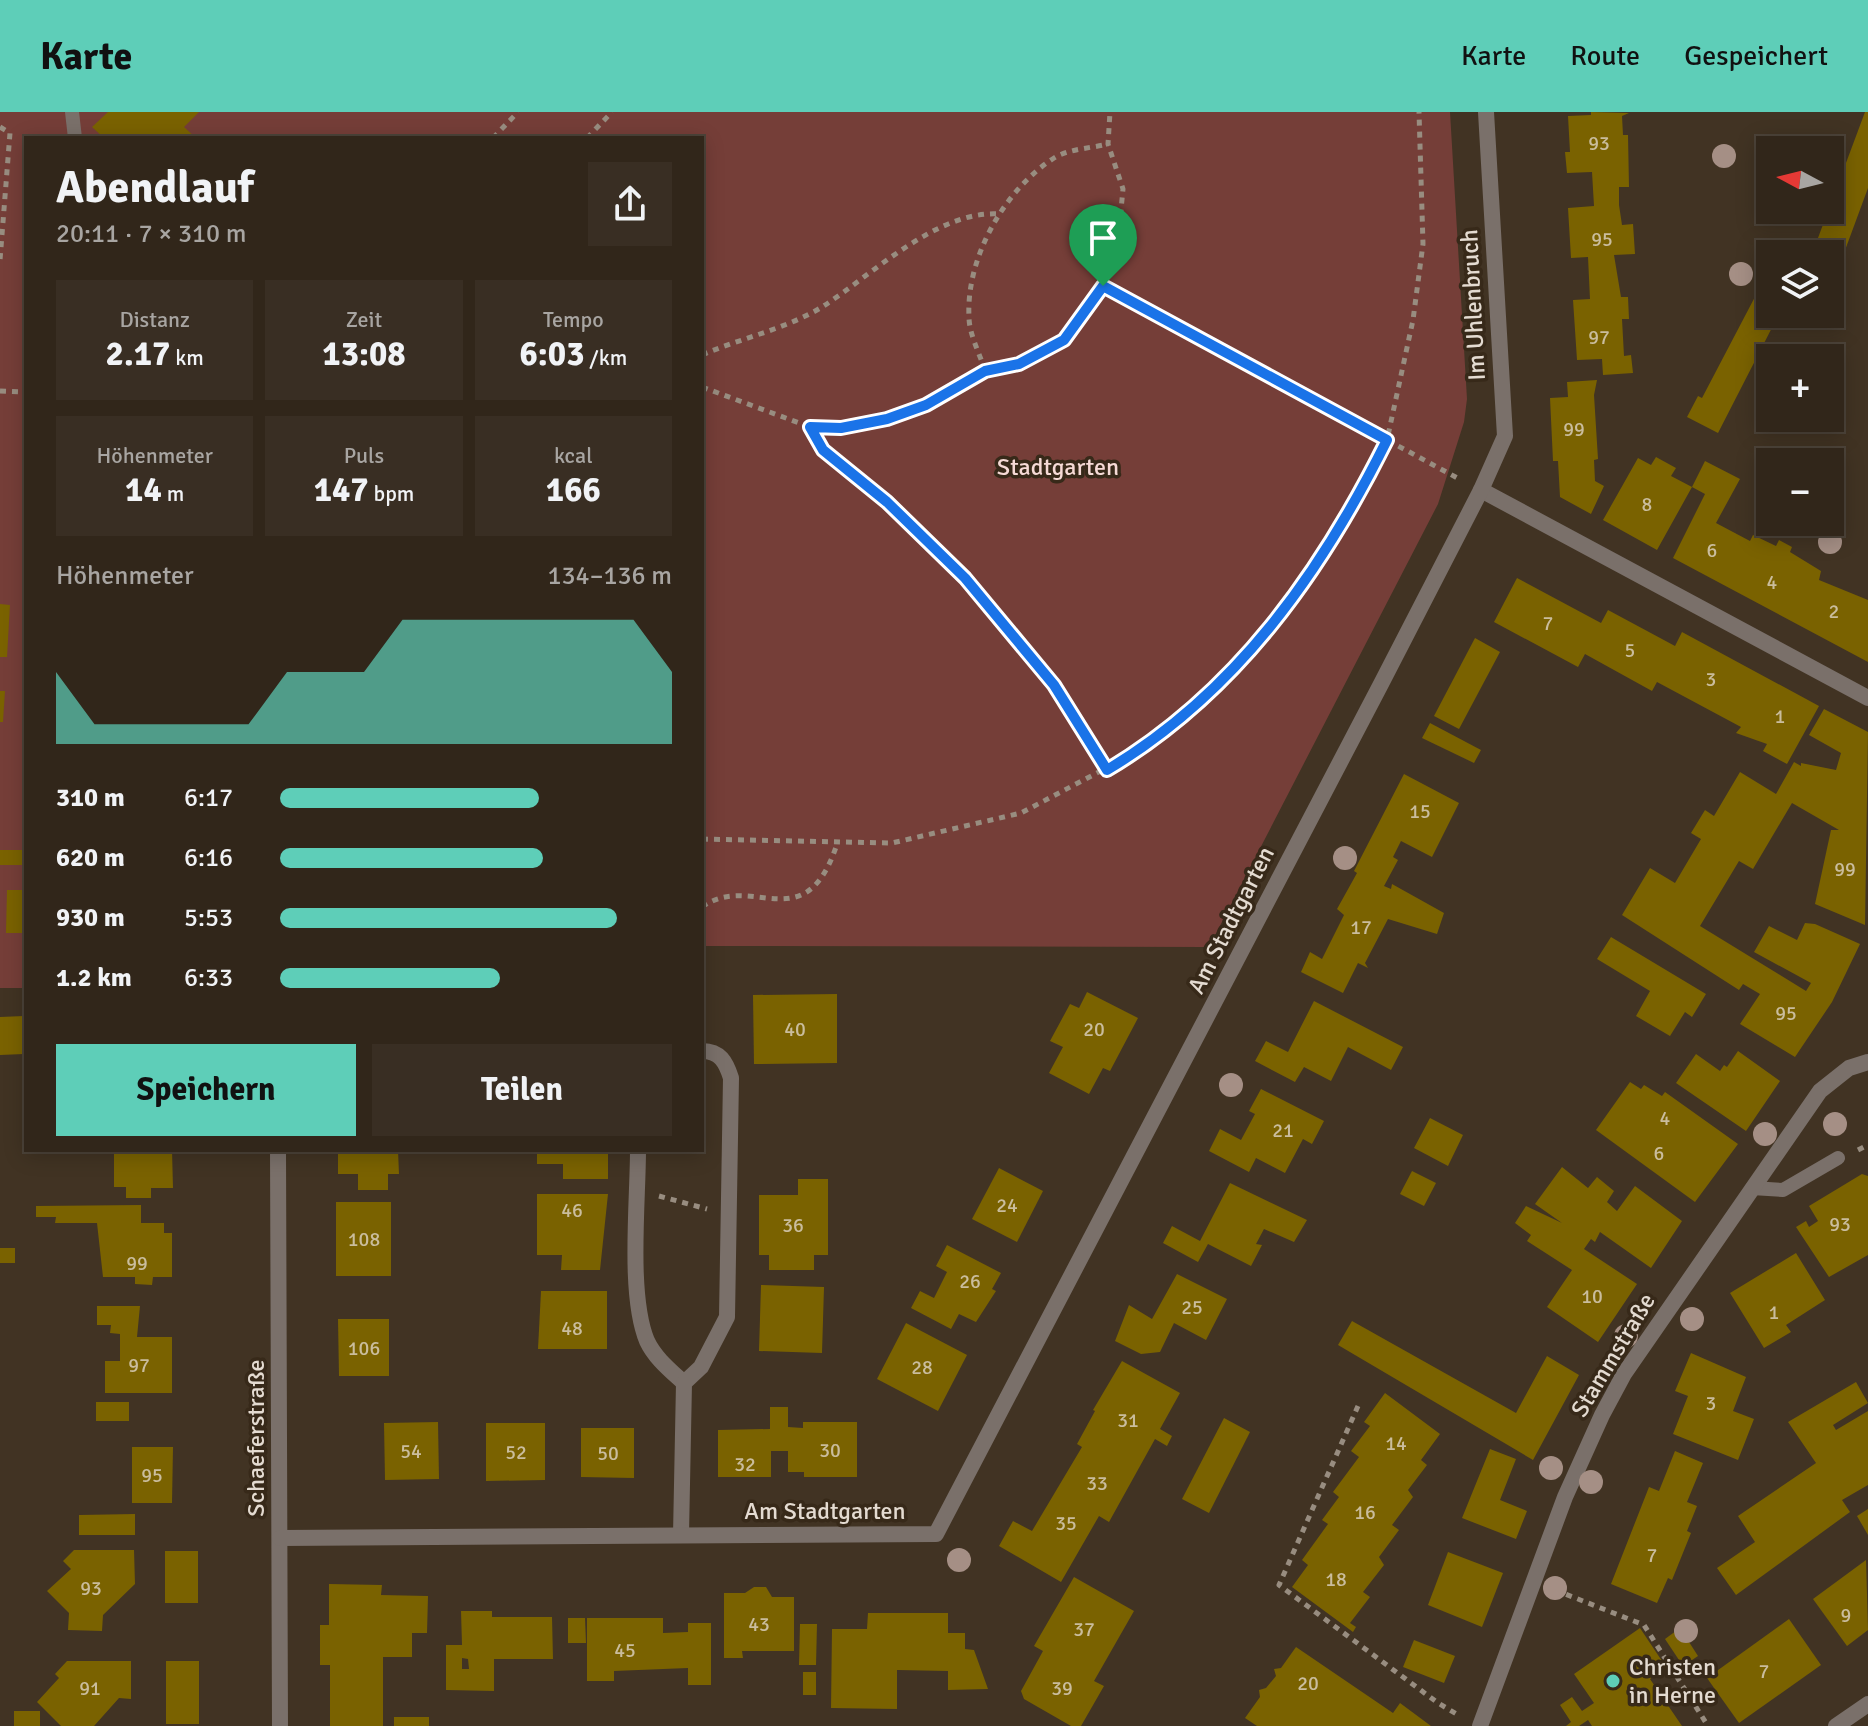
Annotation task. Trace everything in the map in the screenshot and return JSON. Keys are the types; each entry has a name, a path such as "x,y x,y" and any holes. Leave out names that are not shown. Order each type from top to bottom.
{"street":[{"name":"Im Uhlenbruch","path":"1481,490 1505,436 1486,112"},
{"path":"1481,490 1868,698"},
{"name":"Am Stadtgarten","path":"280,1538 936,1534 1481,490"},
{"path":"681,1535 684,1383 701,1367 727,1317 731,1078 725,1062 713,1051 704,1051"},
{"name":"Stammstraße","path":"1472,1722 1533,1582 1565,1497 1624,1374 1820,1091 1849,1068 1868,1062"},
{"name":"Schaeferstraße","path":"278,1152 280,1726"},
{"path":"638,1152 638,1313 648,1344 662,1364 684,1383"},
{"path":"1836,1726 1868,1704"}],"lane":[{"path":"72,112 75,136"},
{"path":"1752,1188 1783,1190 1838,1158"}],"path":[{"path":"495,136 518,112"},
{"path":"589,136 612,112"},
{"path":"704,388 810,427 841,428 887,419 926,405 985,371 1019,364 1064,340 1103,286 1118,241 1123,189 1108,144 1110,112"},
{"path":"704,839 892,843 933,836 1021,813 1150,745 1215,688 1301,591 1387,440 1413,320 1423,244 1419,112"},
{"path":"0,127 10,133 0,260"},
{"path":"985,371 968,318 974,266 999,214 1029,179 1056,156 1108,144"},
{"path":"704,354 822,307 871,269 946,226 981,213 999,214"},
{"path":"1103,286 1481,490"},
{"path":"0,391 24,392"},
{"path":"810,427 823,450 887,502 965,578 1054,685 1107,770"},
{"path":"704,906 718,896 783,900 800,895 815,886 829,869 837,844"},
{"path":"638,1194 666,1197 708,1209 729,1210"},
{"path":"1358,1406 1279,1585 1438,1703 1472,1722"},
{"path":"1533,1582 1644,1625 1708,1726"}],"green space":[{"name":"Stadtgarten","path":"0,112 1450,112 1467,399 1464,422 1438,504 1209,947 704,946 704,136 24,136 24,988 0,988"}],"building":[{"path":"108,112 199,112 184,127 194,136 102,136 92,127"},
{"path":"1591,112 1629,113 1622,116 1623,135 1628,135 1629,187 1619,187 1619,205 1622,225 1633,224 1635,254 1614,255 1621,297 1628,297 1629,319 1622,319 1624,356 1631,355 1633,373 1603,375 1602,359 1577,360 1573,300 1590,299 1588,257 1571,258 1568,208 1594,206 1592,172 1567,173 1565,152 1570,152 1568,116 1591,115"},
{"path":"1865,112 1868,112 1868,188 1844,253 1844,240 1817,240 1823,224 1844,224 1844,168"},
{"path":"1756,295 1756,328 1772,328 1764,344 1756,344 1756,359 1718,433 1687,417 1698,396 1702,398"},
{"path":"1597,380 1594,395 1598,459 1594,460 1595,481 1604,486 1591,514 1560,497 1558,461 1553,461 1550,398 1568,397 1567,382"},
{"path":"1656,457 1676,468 1671,476 1692,487 1657,550 1603,520 1638,458 1651,465"},
{"path":"1705,461 1740,479 1716,523 1750,541 1753,535 1776,546 1779,540 1792,547 1790,552 1821,571 1819,580 1868,600 1868,662 1673,558 1705,494 1692,487"},
{"path":"1517,578 1601,623 1608,610 1675,646 1682,632 1819,706 1787,764 1763,751 1767,744 1736,733 1741,727 1657,682 1652,691 1585,654 1578,667 1494,622"},
{"path":"0,604 10,605 7,657 0,657"},
{"path":"1475,638 1500,652 1459,729 1434,716"},
{"path":"0,691 5,691 3,722 0,722"},
{"path":"1824,709 1868,732 1865,925 1815,904 1831,830 1839,830 1792,803 1753,869 1739,861 1700,926 1806,991 1811,983 1754,952 1769,926 1797,940 1805,923 1815,924 1860,944 1832,1002 1795,1057 1740,1024 1760,994 1743,984 1739,990 1622,915 1650,868 1675,883 1701,839 1691,833 1705,810 1714,816 1740,772 1776,794 1794,762 1801,766 1801,763 1836,770 1841,753 1809,735"},
{"path":"1430,723 1481,750 1474,763 1422,738"},
{"path":"1404,774 1459,803 1432,857 1401,841 1393,857 1398,860 1384,886 1391,889 1392,884 1444,913 1437,934 1388,919 1365,963 1368,968 1358,963 1343,993 1301,972 1310,952 1322,959 1344,915 1337,909"},
{"path":"0,850 24,850 24,865 0,865"},
{"path":"7,890 24,890 24,933 6,933"},
{"path":"1611,937 1706,994 1692,1017 1685,1012 1670,1036 1636,1016 1650,991 1597,959"},
{"path":"1087,992 1138,1018 1110,1071 1103,1068 1089,1094 1049,1073 1063,1047 1050,1041 1070,1004 1079,1008"},
{"path":"837,994 837,1063 754,1064 753,995"},
{"path":"1314,1001 1403,1047 1391,1070 1348,1047 1331,1081 1304,1067 1295,1082 1255,1061 1266,1041 1288,1052"},
{"path":"24,1016 24,1054 0,1055 0,1017"},
{"path":"1738,1051 1780,1081 1746,1131 1676,1083 1696,1054 1720,1071 1724,1065 1727,1067"},
{"path":"1630,1082 1641,1089 1644,1085 1662,1096 1665,1092 1738,1144 1695,1202 1596,1130"},
{"path":"1261,1089 1324,1121 1312,1144 1303,1139 1285,1173 1256,1158 1249,1172 1209,1151 1220,1129 1241,1140 1255,1114 1249,1111"},
{"path":"1430,1118 1463,1135 1448,1166 1414,1148"},
{"path":"114,1152 172,1152 173,1188 151,1188 151,1198 126,1198 126,1187 114,1187"},
{"path":"338,1152 398,1152 399,1174 388,1174 388,1190 358,1190 358,1174 338,1174"},
{"path":"537,1152 608,1152 608,1179 563,1179 563,1164 537,1164"},
{"path":"1562,1167 1588,1188 1597,1177 1614,1191 1607,1202 1617,1211 1635,1186 1682,1221 1651,1268 1600,1232 1595,1242 1591,1239 1584,1249 1637,1284 1598,1342 1547,1307 1572,1270 1527,1241 1531,1235 1515,1223 1526,1206 1562,1223 1535,1204"},
{"path":"999,1168 1043,1191 1017,1242 972,1219"},
{"path":"1412,1171 1436,1183 1424,1206 1400,1194"},
{"path":"1862,1174 1868,1176 1868,1255 1829,1277 1796,1227 1806,1221 1809,1227 1818,1221 1809,1206"},
{"path":"798,1179 828,1179 828,1255 814,1255 814,1270 769,1270 769,1255 759,1255 759,1195 798,1195"},
{"path":"1230,1183 1307,1220 1294,1242 1264,1229 1256,1244 1262,1245 1251,1266 1208,1244 1198,1262 1163,1243 1172,1226 1200,1241"},
{"path":"537,1194 608,1194 600,1270 561,1270 562,1255 537,1255"},
{"path":"336,1202 391,1202 391,1276 336,1276"},
{"path":"141,1205 141,1223 164,1223 164,1233 172,1233 172,1277 153,1277 152,1285 135,1284 135,1277 103,1277 97,1223 55,1223 56,1217 36,1217 36,1206"},
{"path":"947,1245 1001,1273 992,1289 996,1291 976,1322 959,1314 951,1329 911,1308 920,1291 934,1298 947,1272 936,1266"},
{"path":"0,1248 15,1248 15,1263 0,1263"},
{"path":"1796,1253 1825,1300 1786,1325 1791,1332 1764,1348 1730,1293"},
{"path":"1177,1274 1227,1299 1206,1340 1174,1323 1160,1352 1141,1354 1115,1341 1129,1305 1152,1319"},
{"path":"761,1285 824,1287 822,1353 759,1351"},
{"path":"541,1291 607,1291 607,1349 538,1349"},
{"path":"97,1306 140,1306 137,1337 172,1337 172,1393 105,1393 105,1361 120,1361 120,1334 110,1333 111,1325 97,1325"},
{"path":"338,1319 389,1319 389,1376 339,1376"},
{"path":"1352,1321 1516,1413 1547,1356 1579,1375 1533,1460 1338,1345"},
{"path":"906,1323 967,1355 938,1411 877,1379"},
{"path":"1691,1353 1746,1377 1733,1411 1754,1419 1738,1460 1673,1434 1688,1396 1675,1391"},
{"path":"1122,1361 1180,1393 1160,1429 1172,1436 1167,1446 1155,1439 1109,1522 1099,1516 1061,1582 999,1546 1013,1521 1032,1531 1082,1447 1077,1444"},
{"path":"1856,1382 1868,1403 1833,1425 1836,1430 1868,1411 1868,1485 1842,1500 1850,1512 1736,1595 1717,1568 1755,1542 1738,1516 1816,1463 1788,1422"},
{"path":"1385,1393 1440,1434 1421,1460 1427,1465 1408,1490 1413,1497 1392,1525 1399,1530 1379,1557 1384,1565 1363,1592 1370,1597 1350,1623 1356,1627 1353,1632 1292,1587 1308,1565 1302,1560 1328,1524 1322,1520 1339,1497 1333,1492 1359,1457 1351,1451 1370,1426 1364,1422"},
{"path":"96,1402 129,1402 129,1421 96,1421"},
{"path":"770,1407 788,1407 788,1427 803,1428 803,1422 857,1422 857,1477 804,1477 804,1472 788,1472 788,1451 771,1451 771,1477 718,1477 718,1430 770,1429"},
{"path":"1224,1418 1250,1432 1209,1513 1182,1499"},
{"path":"438,1422 439,1479 385,1480 384,1423"},
{"path":"486,1423 545,1423 545,1480 486,1481"},
{"path":"581,1428 634,1428 634,1478 581,1477"},
{"path":"132,1447 173,1447 172,1503 132,1503"},
{"path":"1490,1449 1516,1459 1500,1500 1527,1511 1516,1539 1462,1518"},
{"path":"1675,1451 1703,1463 1687,1502 1697,1506 1687,1531 1691,1533 1672,1580 1668,1578 1657,1603 1611,1584 1649,1487 1659,1491"},
{"path":"1868,1509 1868,1535 1857,1516"},
{"path":"135,1514 135,1535 79,1535 79,1515"},
{"path":"74,1550 134,1550 135,1584 103,1615 102,1631 68,1630 69,1613 47,1591 71,1569 63,1561"},
{"path":"165,1551 198,1551 198,1603 165,1603"},
{"path":"1448,1552 1503,1573 1482,1627 1428,1605"},
{"path":"1866,1560 1868,1630 1847,1646 1813,1599"},
{"path":"1074,1577 1134,1611 1094,1681 1104,1686 1081,1726 1071,1726 1024,1699 1021,1691 1043,1651 1034,1646"},
{"path":"329,1584 382,1585 381,1595 428,1596 427,1633 412,1633 412,1657 383,1657 383,1726 330,1726 330,1665 320,1665 320,1625 329,1625"},
{"path":"754,1587 766,1587 772,1597 794,1597 794,1651 742,1651 743,1658 724,1658 724,1593 745,1593"},
{"path":"461,1611 492,1611 492,1617 552,1617 553,1659 494,1659 494,1691 446,1690 446,1645 462,1645","holes":["462,1658 468,1659 469,1669 462,1669"]},
{"path":"868,1613 948,1613 948,1633 965,1633 965,1649 974,1650 988,1689 948,1690 948,1671 897,1670 897,1709 831,1708 832,1629 867,1629"},
{"path":"568,1618 585,1618 586,1643 568,1643"},
{"path":"587,1618 663,1618 663,1633 688,1632 688,1623 711,1623 711,1685 688,1685 688,1668 614,1671 614,1681 587,1681"},
{"path":"1789,1619 1821,1665 1739,1723 1707,1678"},
{"path":"800,1624 817,1624 816,1665 799,1665"},
{"path":"1640,1628 1666,1667 1650,1679 1682,1726 1592,1726 1588,1720 1579,1726 1566,1726 1571,1722 1560,1705 1572,1697 1582,1711 1594,1703 1574,1674"},
{"path":"1680,1628 1698,1656 1683,1666 1665,1639"},
{"path":"1414,1640 1455,1656 1444,1683 1403,1667"},
{"path":"1296,1647 1393,1713 1400,1703 1431,1726 1257,1726 1245,1718 1260,1697 1259,1690 1266,1688 1276,1676 1274,1669 1281,1668"},
{"path":"67,1661 131,1661 131,1699 119,1698 94,1726 61,1726 37,1702 59,1678 55,1674"},
{"path":"166,1661 199,1661 199,1724 166,1724"},
{"path":"803,1672 816,1672 816,1695 803,1695"},
{"path":"14,1711 40,1711 40,1726 14,1726"},
{"path":"394,1717 429,1717 429,1726 394,1726"}],"place":[{"name":"Christen in Herne","path":"1613,1681"}],"route":[{"path":"1103,286 1387,440 1369,477 1301,591 1215,688 1150,745 1107,770 1054,685 965,578 887,502 823,450 814,439 810,427 841,428 887,419 926,405 985,371 1019,364 1064,340 1103,286"}]}
